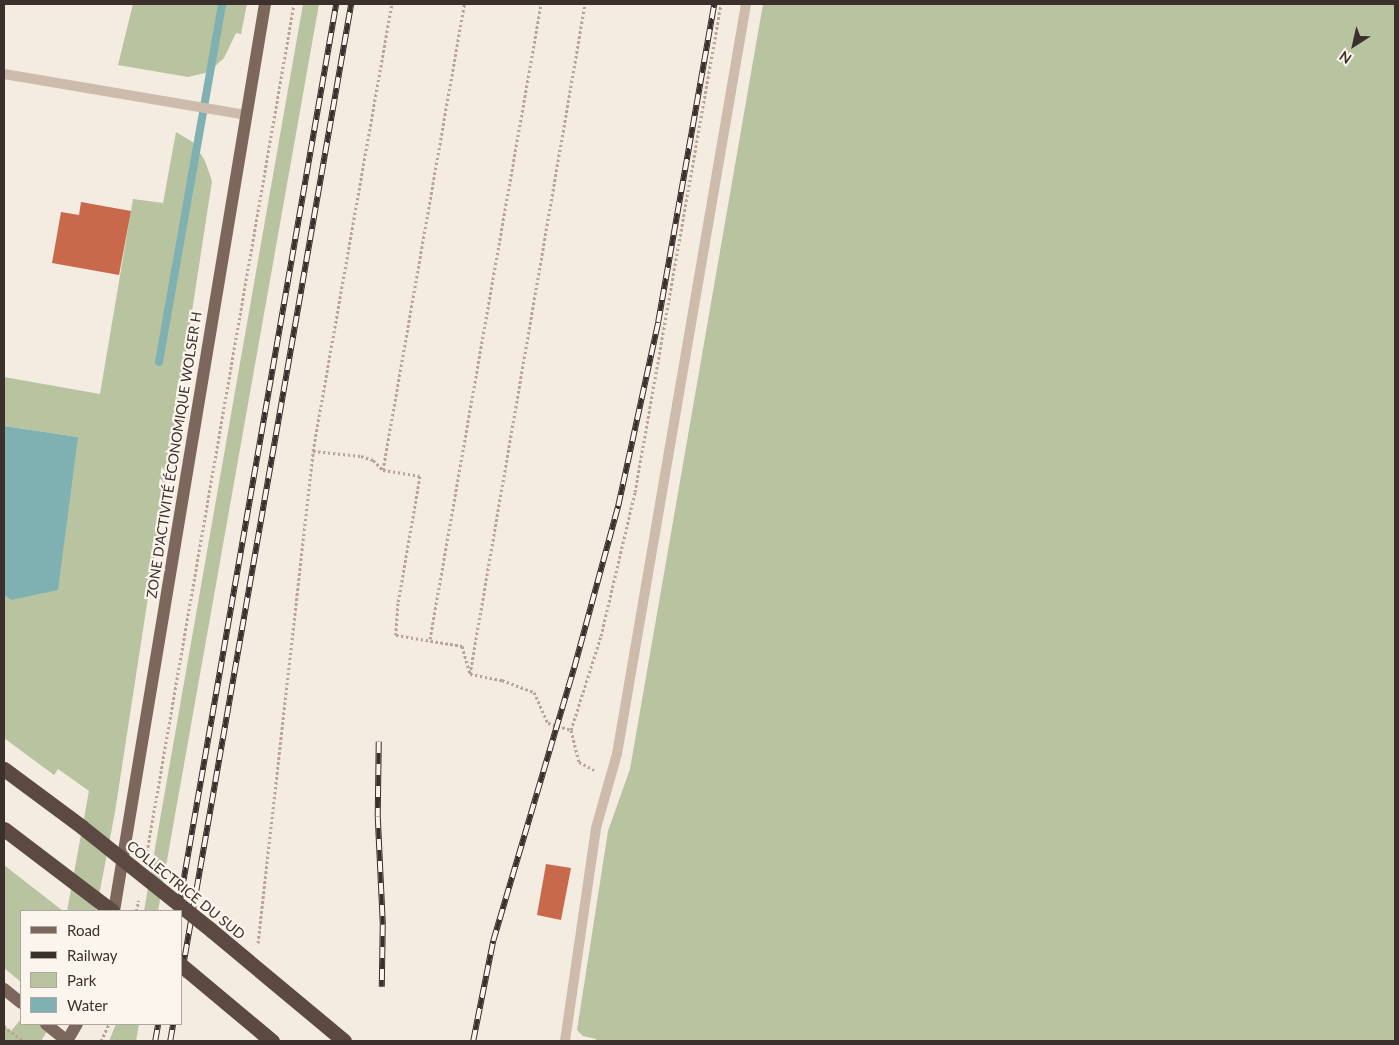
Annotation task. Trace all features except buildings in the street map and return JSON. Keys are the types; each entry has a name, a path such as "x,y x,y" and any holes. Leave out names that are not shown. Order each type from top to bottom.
{"highway":[{"name":"COLLECTRICE DU SUD","path":"4,769 82,827 212,930 344,1041"},
{"path":"4,829 112,910"},
{"path":"182,966 272,1041"}],"main road":[{"name":"ZONE D'ACTIVITÉ ÉCONOMIQUE WOLSER H","path":"113,910 265,4"},
{"path":"4,989 20,1002"},
{"path":"47,1025 67,1041 76,1025"}],"lane":[{"path":"565,1041 596,828 617,754 746,4"},
{"path":"4,74 246,115"}],"path":[{"path":"147,854 294,4"},
{"path":"257,948 312,451 392,4"},
{"path":"383,470 464,4"},
{"path":"430,639 542,4"},
{"path":"470,674 586,4"},
{"path":"610,777 582,766 579,762 571,730 601,636 635,492 721,4"},
{"path":"312,451 361,456 373,460 383,470 420,476 398,603 396,635 430,639 462,646 470,674"},
{"path":"470,674 502,680 534,692 548,723 571,730"},
{"path":"136,910 140,892"},
{"path":"101,1041 109,1025"},
{"path":"4,1026 22,1041"}],"green space":[{"path":"133,4 247,4 241,34 236,33 224,58 209,72 188,77 118,65"},
{"path":"303,4 319,4 158,910 144,910"},
{"path":"763,4 1395,4 1395,1041 596,1041 596,1039 583,1036 577,1030 608,831 630,769"},
{"path":"176,132 194,143 205,161 212,181 115,812 96,910 67,910 89,791 58,769 54,775 4,738 4,595 11,600 78,437 4,426 4,377 100,394 133,199 163,203"},
{"path":"4,865 62,910 20,910 20,981 4,968"},
{"path":"20,1020 20,1025 51,1025 41,1041 4,1041 4,1026 11,1031"},
{"path":"116,1025 139,1025 136,1041 109,1041"}],"water":[{"path":"4,426 78,437 58,590 11,600 4,595"}],"waterway":[{"path":"159,362 222,4"}],"railway":[{"path":"178,910 336,4"},
{"path":"182,971 351,4"},
{"path":"473,1041 493,941 574,668 618,506 658,322 714,4"},
{"path":"379,742 378,817 383,925 382,987"},
{"path":"155,1041 158,1025"},
{"path":"170,1041 173,1025"}]}
